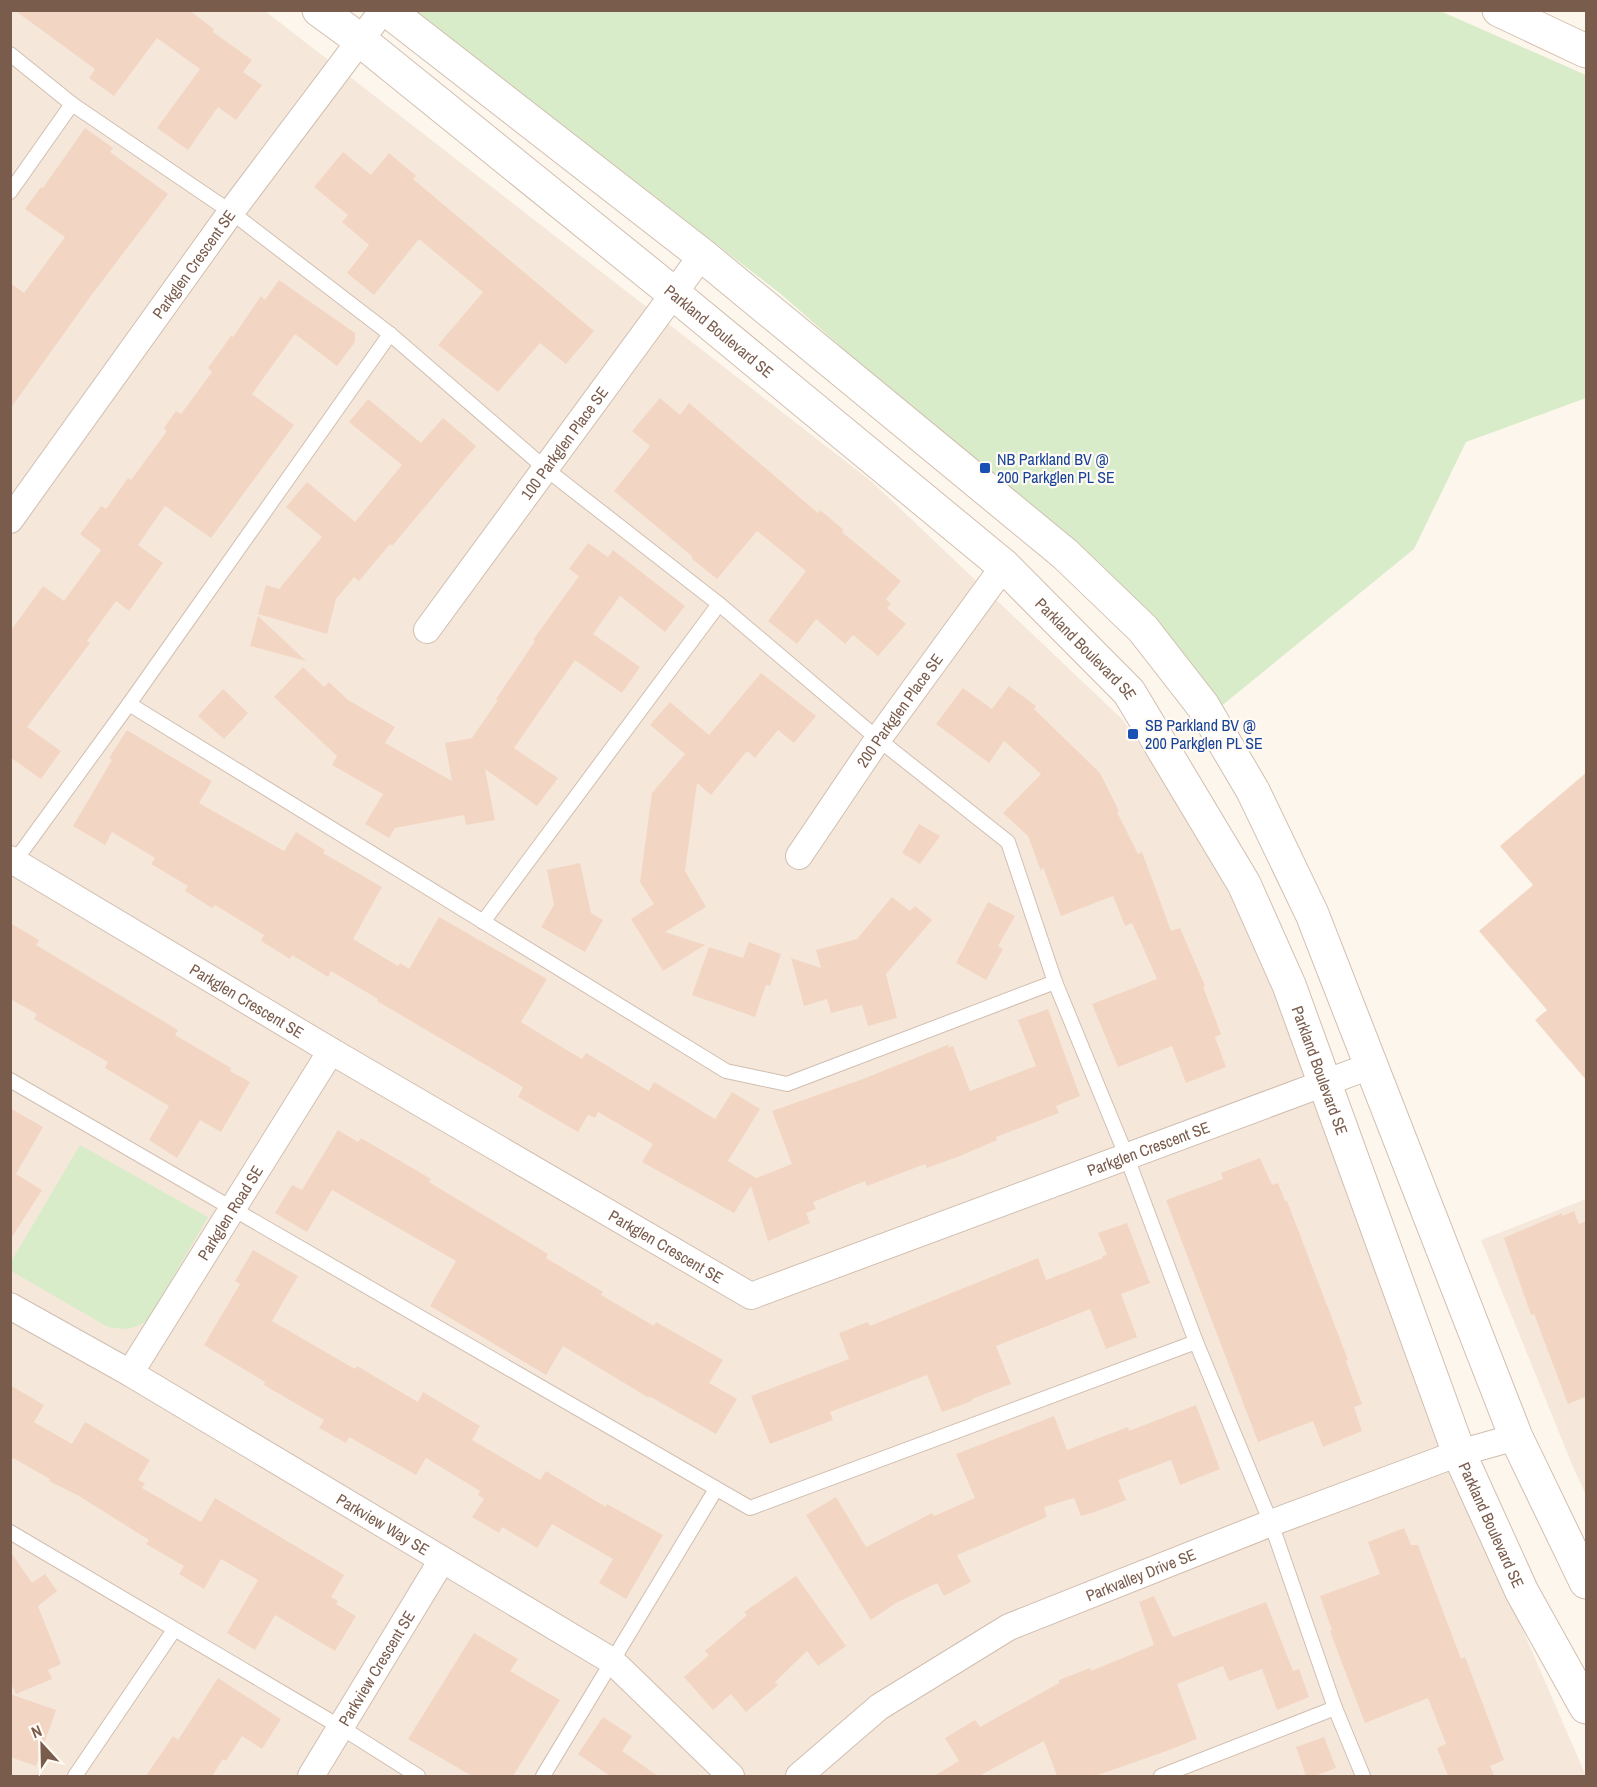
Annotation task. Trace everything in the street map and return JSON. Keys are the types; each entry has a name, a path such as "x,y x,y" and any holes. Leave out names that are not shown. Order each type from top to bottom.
{"street":[{"name":"Parkland Boulevard SE","path":"320,10 673,293 1004,566 1129,692 1244,884 1289,985 1459,1454 1522,1592 1587,1707"},
{"name":"Parkglen Crescent SE","path":"10,520 231,212 385,10"},
{"path":"385,10 702,255 1065,554 1143,629 1203,706 1253,791 1312,914 1373,1065 1516,1437 1587,1582"},
{"path":"1499,10 1587,51"},
{"name":"100 Parkglen Place SE","path":"427,630 702,255"},
{"name":"200 Parkglen Place SE","path":"799,856 878,739 1004,566"},
{"name":"Parkglen Crescent SE","path":"12,863 751,1296 1373,1065"},
{"name":"Parkglen Road SE","path":"130,1373 331,1051"},
{"name":"Parkview Way SE","path":"10,1306 130,1373 612,1661 731,1776"},
{"name":"Parkvalley Drive SE","path":"799,1776 879,1707 1009,1627 1271,1523 1459,1454 1516,1437"},
{"name":"Parkview Crescent SE","path":"311,1776 442,1560"}],"lane":[{"path":"10,54 72,104 231,212 390,334 546,469 719,604 878,739 1008,842 1055,982 1126,1155 1196,1342 1271,1523 1335,1708 1363,1776"},
{"path":"10,192 72,104"},
{"path":"12,863 129,704 390,334"},
{"path":"483,922 719,604"},
{"path":"129,704 726,1071 787,1084 1055,982"},
{"path":"10,1080 750,1508 1196,1342"},
{"path":"543,1776 716,1489"},
{"path":"10,1532 342,1728 418,1776"},
{"path":"75,1776 174,1630"},
{"path":"1161,1776 1335,1708"}],"shaded area":[{"path":"11,11 265,11 871,481 1123,720 1238,893 1413,1377 1586,1776 11,1776"},
{"path":"1586,1199 1586,1495 1481,1240"}],"green space":[{"path":"415,11 1440,11 1586,75 1586,398 1466,442 1414,549 1220,707 1079,556 782,295"},
{"path":"80,1145 208,1217 148,1320 133,1327 124,1329 108,1327 11,1271 11,1262"}],"building":[{"path":"14,10 189,10 214,29 213,32 252,60 243,72 262,85 236,120 218,107 188,150 157,128 200,69 157,38 114,96 89,78 95,69"},
{"path":"85,128 113,148 110,152 168,194 90,297 10,409 10,283 24,293 65,237 25,209 41,187 43,188"},
{"path":"343,152 371,175 389,153 416,176 413,179 594,331 566,364 540,343 498,392 438,345 483,292 419,239 374,295 347,273 369,245 342,222 348,215 314,187"},
{"path":"279,280 355,333 355,342 337,366 295,334 252,394 294,425 211,538 165,506 138,545 163,563 129,611 116,601 87,641 90,643 27,727 61,751 41,779 10,757 10,632 43,586 64,601 101,550 80,534 101,506 106,509 128,478 131,480 167,431 164,428 176,411 181,414 212,372 208,368 231,336 233,337 261,296 265,300"},
{"path":"660,398 680,415 689,403 818,513 820,510 844,530 842,532 901,581 886,599 891,604 887,608 906,624 878,656 853,635 845,644 816,619 797,644 768,621 806,571 757,531 717,579 614,491 650,446 632,431"},
{"path":"368,399 421,443 443,418 476,446 392,546 390,544 359,581 354,577 336,599 327,634 258,614 266,585 279,589 322,537 286,507 307,482 355,522 402,465 349,422"},
{"path":"588,543 608,557 613,550 685,606 665,632 620,596 593,634 640,667 622,693 575,660 514,748 558,778 537,806 485,769 495,820 466,825 464,815 395,828 389,838 365,824 383,794 332,765 337,756 274,697 303,667 324,687 329,682 348,700 395,727 385,743 452,781 445,743 472,738 535,641 533,640 579,576 569,569"},
{"path":"258,616 306,661 250,646"},
{"path":"761,673 816,716 794,743 778,730 755,758 747,751 711,795 697,783 685,871 706,907 665,932 705,945 663,971 631,919 654,904 640,882 652,793 685,754 650,725 670,702 709,735"},
{"path":"1009,686 1036,706 1034,709 1100,773 1138,854 1142,852 1171,931 1180,928 1205,986 1203,987 1221,1034 1215,1037 1226,1067 1186,1083 1172,1046 1118,1067 1092,1004 1157,979 1132,923 1125,926 1113,896 1061,916 1043,867 1041,871 1028,836 1003,813 1041,774 1004,741 989,763 936,724 963,688 992,709"},
{"path":"223,689 248,713 224,739 198,716"},
{"path":"127,730 212,781 199,803 284,851 296,832 325,850 323,853 382,887 353,939 398,966 400,963 409,969 439,917 547,979 521,1022 582,1059 586,1053 649,1091 654,1082 715,1119 732,1092 760,1109 728,1161 756,1178 792,1164 772,1111 863,1079 950,1044 947,1048 953,1046 970,1091 1036,1066 1018,1020 1048,1009 1080,1096 1056,1106 1059,1113 996,1137 997,1140 960,1156 927,1168 925,1164 867,1186 865,1181 813,1202 816,1209 806,1213 810,1223 768,1241 751,1186 734,1213 642,1162 653,1144 598,1112 595,1118 588,1115 578,1132 518,1097 523,1087 377,1001 378,999 331,971 328,977 292,955 290,959 261,941 264,935 215,905 212,908 185,891 188,886 151,864 155,858 112,832 105,845 73,826 112,760 109,758"},
{"path":"1587,772 1587,1081 1535,1020 1547,1010 1479,931 1533,885 1500,846"},
{"path":"919,824 940,836 920,864 902,853"},
{"path":"580,863 591,913 603,920 585,952 541,927 554,905 547,870"},
{"path":"892,897 910,911 915,906 932,920 886,974 897,1018 868,1026 862,1005 831,1013 827,999 804,1006 791,958 821,968 816,950 857,939"},
{"path":"988,902 1015,916 998,946 1003,949 986,980 956,963"},
{"path":"10,923 39,940 36,945 178,1030 175,1035 250,1082 221,1132 200,1120 177,1158 149,1140 169,1106 105,1068 108,1062 34,1019 37,1014 10,999"},
{"path":"749,942 781,954 770,986 766,985 755,1017 692,995 709,947 743,958"},
{"path":"10,1108 43,1127 16,1174 42,1190 10,1240"},
{"path":"338,1130 358,1142 361,1138 431,1179 429,1182 548,1254 546,1258 603,1292 601,1295 654,1326 656,1322 723,1360 709,1383 737,1399 716,1434 649,1396 649,1398 563,1346 546,1375 430,1306 456,1261 332,1190 307,1232 275,1213 292,1185 302,1190"},
{"path":"1260,1158 1272,1185 1278,1183 1287,1201 1348,1360 1346,1361 1362,1404 1354,1407 1362,1431 1323,1447 1313,1421 1258,1442 1166,1200 1223,1179 1221,1173"},
{"path":"1574,1211 1579,1224 1587,1221 1587,1396 1568,1404 1534,1314 1531,1315 1504,1238 1562,1213 1562,1216"},
{"path":"1127,1223 1150,1283 1121,1294 1137,1337 1106,1349 1090,1309 996,1346 1011,1384 972,1399 972,1401 942,1412 927,1375 830,1412 833,1420 770,1444 751,1396 849,1359 839,1333 868,1322 870,1326 1038,1258 1046,1280 1103,1258 1102,1256 1107,1255 1098,1233"},
{"path":"253,1250 298,1276 272,1321 355,1369 357,1366 418,1402 423,1392 480,1426 472,1440 540,1480 546,1471 606,1507 607,1504 663,1535 626,1599 599,1583 613,1559 552,1524 537,1548 502,1527 499,1533 472,1517 484,1499 478,1495 480,1491 426,1458 416,1475 349,1437 346,1443 319,1428 324,1420 264,1385 265,1382 204,1345 240,1284 235,1281"},
{"path":"10,1385 44,1405 34,1422 72,1444 85,1422 150,1460 138,1480 145,1483 142,1488 201,1522 215,1498 344,1575 331,1597 338,1601 336,1604 356,1616 335,1651 275,1615 255,1650 227,1633 258,1580 221,1559 204,1589 179,1574 184,1566 146,1544 149,1540 13,1458 10,1462"},
{"path":"1196,1405 1220,1469 1180,1485 1171,1460 1118,1480 1126,1500 1095,1512 1081,1516 1074,1498 1044,1507 1047,1517 957,1555 971,1582 944,1596 937,1583 896,1603 871,1620 806,1515 836,1497 866,1547 932,1513 934,1516 975,1498 956,1454 1054,1416 1067,1450 1128,1427 1129,1431"},
{"path":"1404,1528 1411,1545 1418,1545 1461,1659 1465,1657 1504,1760 1490,1766 1494,1776 1448,1776 1437,1748 1446,1744 1428,1698 1365,1723 1330,1631 1332,1630 1320,1596 1380,1574 1368,1542"},
{"path":"10,1551 32,1583 45,1574 57,1591 38,1606 61,1664 48,1670 52,1679 16,1694 10,1681"},
{"path":"796,1576 846,1646 818,1666 807,1651 775,1682 778,1685 746,1712 731,1694 713,1710 684,1677 709,1655 705,1651 747,1615 744,1612"},
{"path":"1154,1596 1173,1637 1266,1602 1293,1671 1299,1669 1309,1697 1277,1710 1262,1669 1229,1681 1223,1666 1177,1684 1197,1739 1161,1753 1095,1776 1057,1776 1044,1741 979,1776 934,1776 959,1761 945,1738 975,1720 980,1727 1059,1683 1059,1680 1090,1668 1091,1671 1154,1645 1139,1602"},
{"path":"474,1633 518,1659 510,1671 560,1700 513,1776 472,1776 408,1739"},
{"path":"218,1678 281,1719 262,1749 242,1736 226,1761 223,1759 212,1776 146,1776 173,1736 178,1740"},
{"path":"10,1694 56,1710 36,1766 10,1757"},
{"path":"603,1717 632,1736 622,1751 658,1776 610,1776 578,1754"},
{"path":"1324,1737 1336,1768 1315,1776 1306,1776 1296,1747"}],"place":[{"name":"NB Parkland BV @ 200 Parkglen PL SE","path":"985,468"},
{"name":"SB Parkland BV @ 200 Parkglen PL SE","path":"1133,734"}]}
